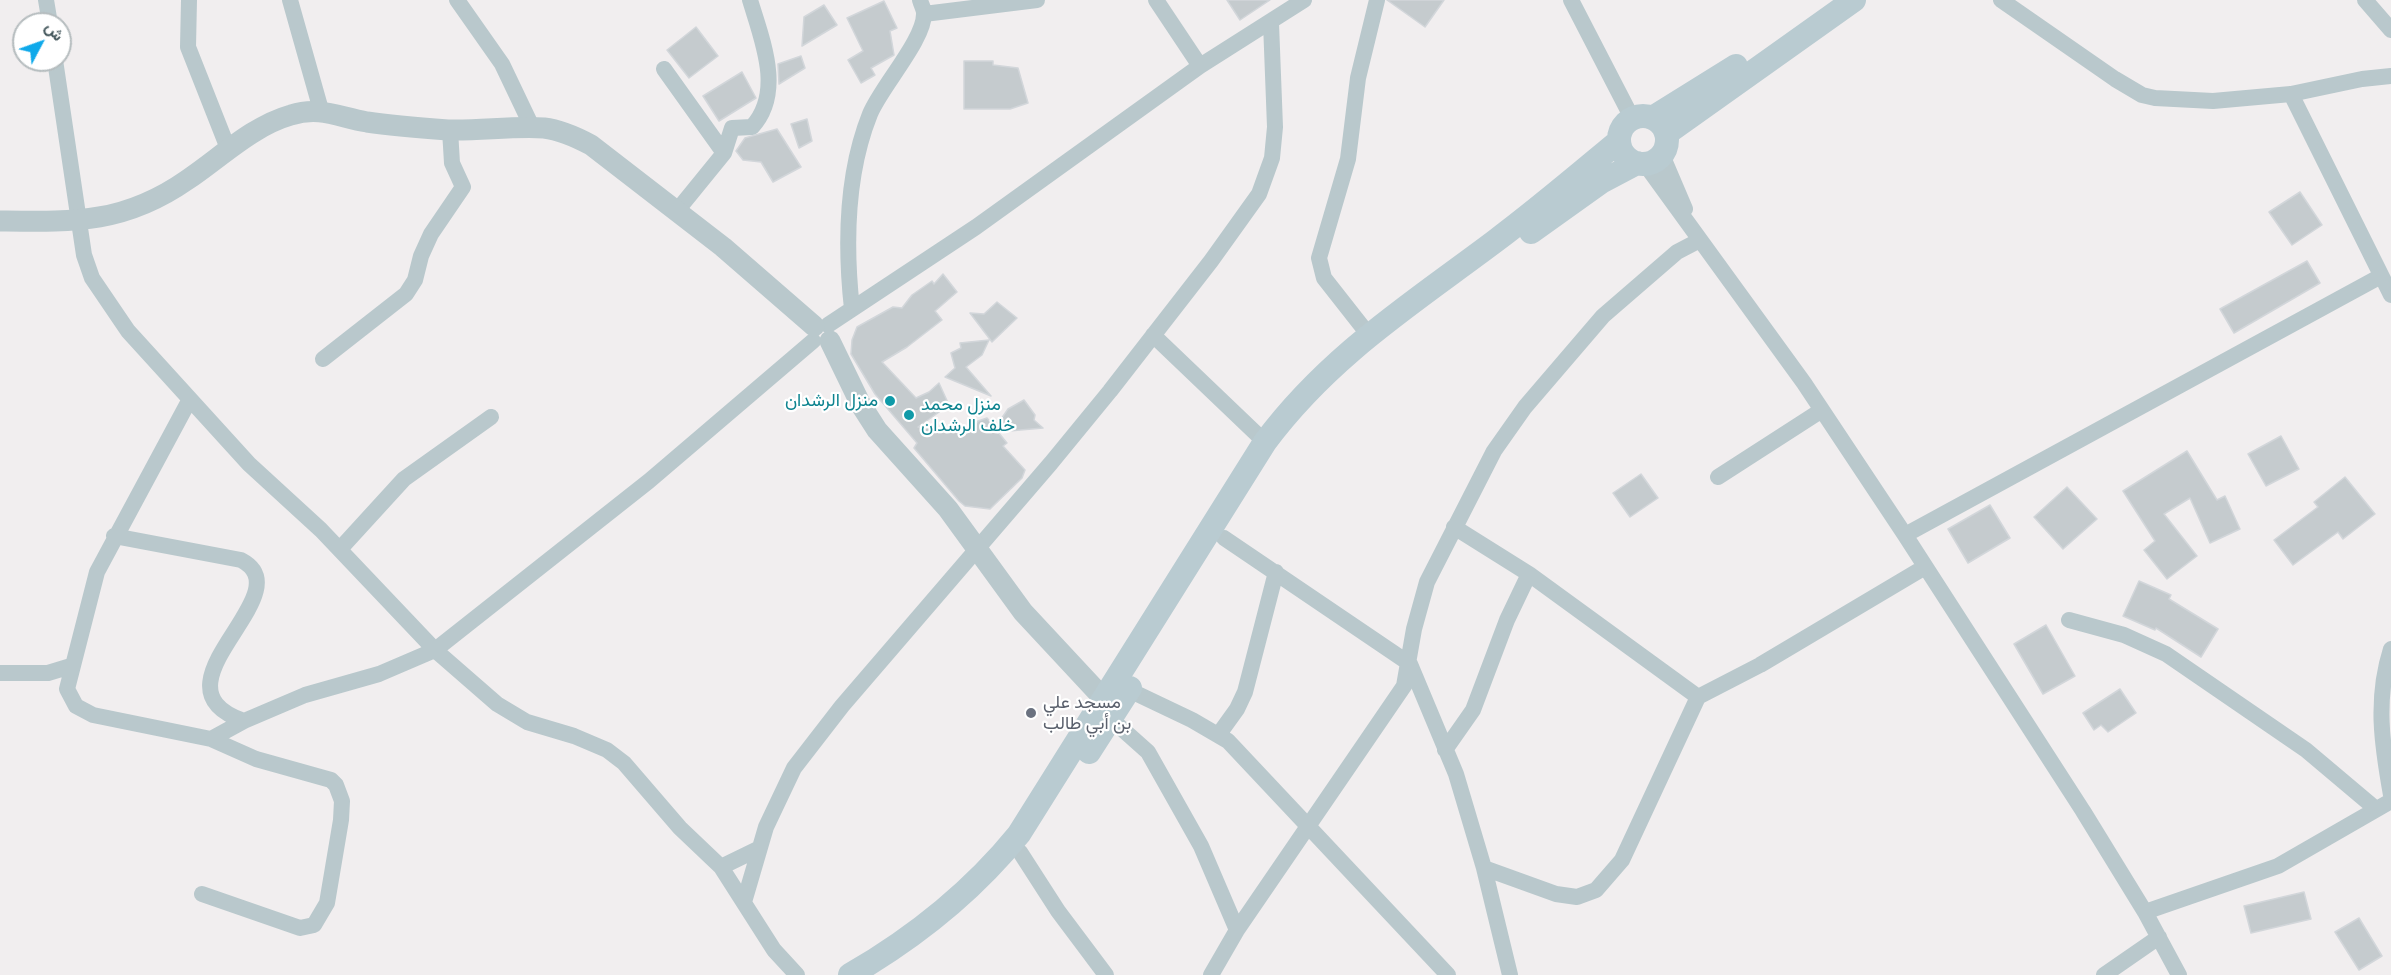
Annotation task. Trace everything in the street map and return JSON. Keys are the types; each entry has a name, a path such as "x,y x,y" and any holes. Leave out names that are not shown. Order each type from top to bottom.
{"main road":[{"path":"850,975 901,945 974,884 1019,834 1108,709 1129,690 1279,447 1331,385 1402,326 1601,182 1736,65 1828,0"},
{"path":"1649,142 1854,0"},
{"path":"884,975 978,898 1020,852 1108,709 1265,442 1303,394 1368,334 1496,241 1619,141 1621,129 1649,142"}],"street":[{"path":"189,0 188,47 229,150"},
{"path":"290,0 321,110"},
{"path":"456,0 506,71 532,129"},
{"path":"676,212 724,153 732,128 752,127 767,104 766,57 750,0"},
{"path":"852,309 848,269 848,235 859,153 870,113 909,50 922,7 1037,0"},
{"path":"1156,0 1200,66"},
{"path":"211,739 244,721 305,695 399,667 435,650 521,580 585,533 852,309 976,227 1200,66 1304,0"},
{"path":"1368,334 1324,278 1319,258 1348,159 1358,78 1377,0"},
{"path":"1571,0 1649,142 1695,233 1822,410 1905,535 2145,912 2179,975"},
{"path":"2001,0 2115,80 2142,95 2166,99 2213,100 2291,94 2362,79 2391,76"},
{"path":"2365,0 2391,30"},
{"path":"744,902 758,849 782,790 794,768 842,706 1052,463 1211,261 1265,180 1272,158 1275,127 1270,23"},
{"path":"664,69 724,153"},
{"path":"57,72 84,255 92,278 101,294 128,331 249,464 340,549 435,650 476,688 513,715 607,750 624,763 680,828 721,867 774,950 797,975"},
{"path":"2291,94 2391,295"},
{"path":"0,221 80,221 107,217 163,195 274,122 292,115 321,110 364,121 450,130 532,129 562,132 591,145 723,247 821,333 877,430 948,509 1023,612 1148,752 1201,846 1237,930"},
{"path":"323,359 396,304 415,280 427,243 463,187 452,163 450,130"},
{"path":"1215,973 1237,930 1404,686 1420,604 1427,582 1494,451 1542,385 1623,297 1677,252 1695,233"},
{"path":"1905,535 2381,276"},
{"path":"1153,335 1265,442"},
{"path":"190,399 114,536 97,572 82,635 71,666 67,689 72,701 93,715 211,739 256,759 331,780 339,791 342,809 327,903 314,926 300,928 202,894"},
{"path":"1718,477 1822,410"},
{"path":"340,549 404,479 491,417"},
{"path":"1454,527 1529,574 1698,697"},
{"path":"114,536 241,560 254,570 257,576 255,591 215,665 210,690 218,708 225,714 244,721"},
{"path":"1224,538 1410,664 1456,774 1484,868 1510,975"},
{"path":"1484,868 1556,894 1577,897 1596,890 1622,860 1698,697 1760,665 1925,567"},
{"path":"1219,734 1245,692 1276,572"},
{"path":"1445,750 1473,710 1508,620 1529,574"},
{"path":"2069,620 2124,635 2166,654 2306,750 2376,809"},
{"path":"2391,650 2380,701 2380,724 2391,795"},
{"path":"0,674 48,673 71,666"},
{"path":"1129,690 1219,734 1242,754 1448,975"},
{"path":"2145,912 2261,873 2391,801"},
{"path":"721,867 758,849"},
{"path":"1020,852 1058,911 1106,975"},
{"path":"2104,975 2159,937"},
{"path":"774,950 783,975"}],"building":[{"path":"1227,0 1270,0 1240,20"},
{"path":"1387,0 1444,0 1425,27"},
{"path":"884,1 897,28 890,31 894,55 871,68 875,75 861,83 848,60 863,51 847,18"},
{"path":"824,5 837,25 802,46 804,17"},
{"path":"696,27 718,56 689,78 667,50"},
{"path":"801,56 805,68 779,84 778,64"},
{"path":"964,61 993,61 993,65 1018,68 1028,103 1010,109 964,109"},
{"path":"742,72 756,98 719,121 703,96"},
{"path":"807,119 812,141 799,148 791,124"},
{"path":"777,129 801,167 773,182 761,162 743,160 736,151 745,138"},
{"path":"2300,192 2322,225 2292,245 2269,212"},
{"path":"2307,261 2320,283 2234,333 2220,309"},
{"path":"943,274 957,292 935,311 942,320 907,347 882,362 916,398 929,392 939,383 949,405 918,427 971,431 978,421 987,418 995,428 1008,409 1024,400 1035,415 1034,420 1043,428 998,432 1007,443 1003,446 1025,470 1022,478 990,509 965,506 959,501 914,448 917,443 875,394 851,354 852,340 857,327 893,307 902,308 912,295 932,281 934,284"},
{"path":"997,302 1017,318 992,342 970,313 984,314"},
{"path":"989,340 982,355 966,367 991,396 945,377 955,368 951,353 961,348 960,343"},
{"path":"2281,436 2299,469 2266,486 2248,454"},
{"path":"2187,451 2217,500 2225,496 2240,529 2210,543 2190,498 2164,514 2197,556 2167,579 2144,550 2155,541 2123,491"},
{"path":"1641,474 1658,498 1630,517 1613,493"},
{"path":"2345,477 2375,514 2343,539 2338,532 2293,565 2274,540 2318,507 2314,502"},
{"path":"2067,487 2097,519 2063,549 2034,517"},
{"path":"1990,505 2010,538 1968,563 1948,529"},
{"path":"2139,581 2171,595 2169,599 2218,629 2201,657 2156,628 2155,630 2123,616"},
{"path":"2046,625 2075,676 2043,694 2014,644"},
{"path":"2120,689 2136,713 2108,732 2101,725 2094,730 2083,713"},
{"path":"2304,892 2311,919 2251,933 2244,906"},
{"path":"2359,918 2382,956 2359,970 2335,932"}],"place":[{"name":"منزل الرشدان","path":"890,401"},
{"name":"منزل محمد خلف الرشدان","path":"909,415"},
{"name":"مسجد علي بن أبي طالب","path":"1031,713"}]}
